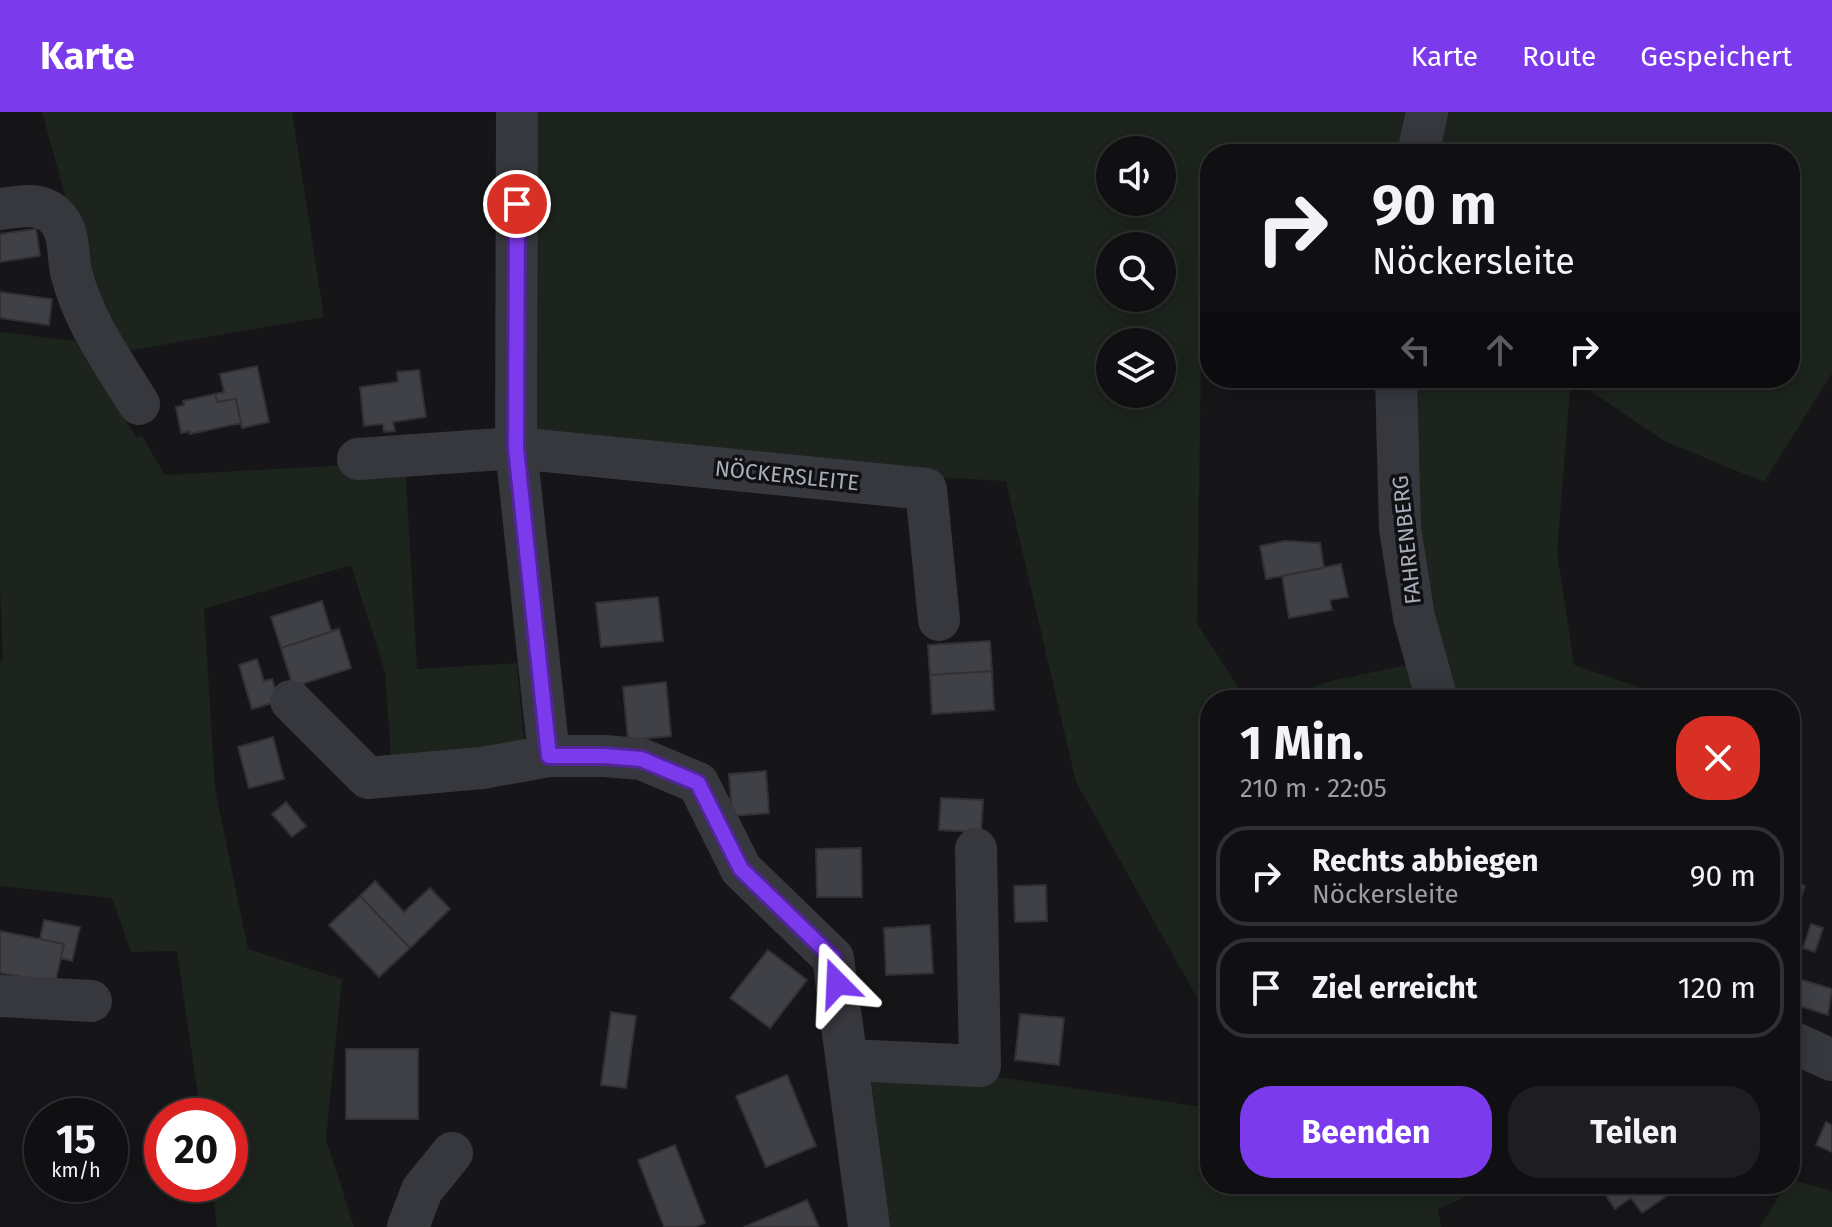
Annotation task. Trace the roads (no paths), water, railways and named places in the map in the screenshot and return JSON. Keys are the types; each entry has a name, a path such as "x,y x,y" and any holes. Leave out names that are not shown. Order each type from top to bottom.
{"street":[{"path":"517,112 516,448 549,756"},
{"path":"1420,144 1427,112"},
{"path":"0,209 32,205 53,214 65,229 71,271 88,319 139,404"},
{"name":"FAHRENBERG","path":"1396,388 1400,529 1414,617 1434,690"},
{"name":"NÖCKERSLEITE","path":"358,459 516,448 926,489 939,620"},
{"path":"291,701 368,778 482,768 549,756 604,756 641,759 698,783 741,869 833,958 869,1227"},
{"path":"848,1060 980,1066 976,849"},
{"path":"0,996 91,1001"},
{"path":"1800,1046 1832,1060"},
{"path":"408,1227 422,1190 452,1153"}]}
